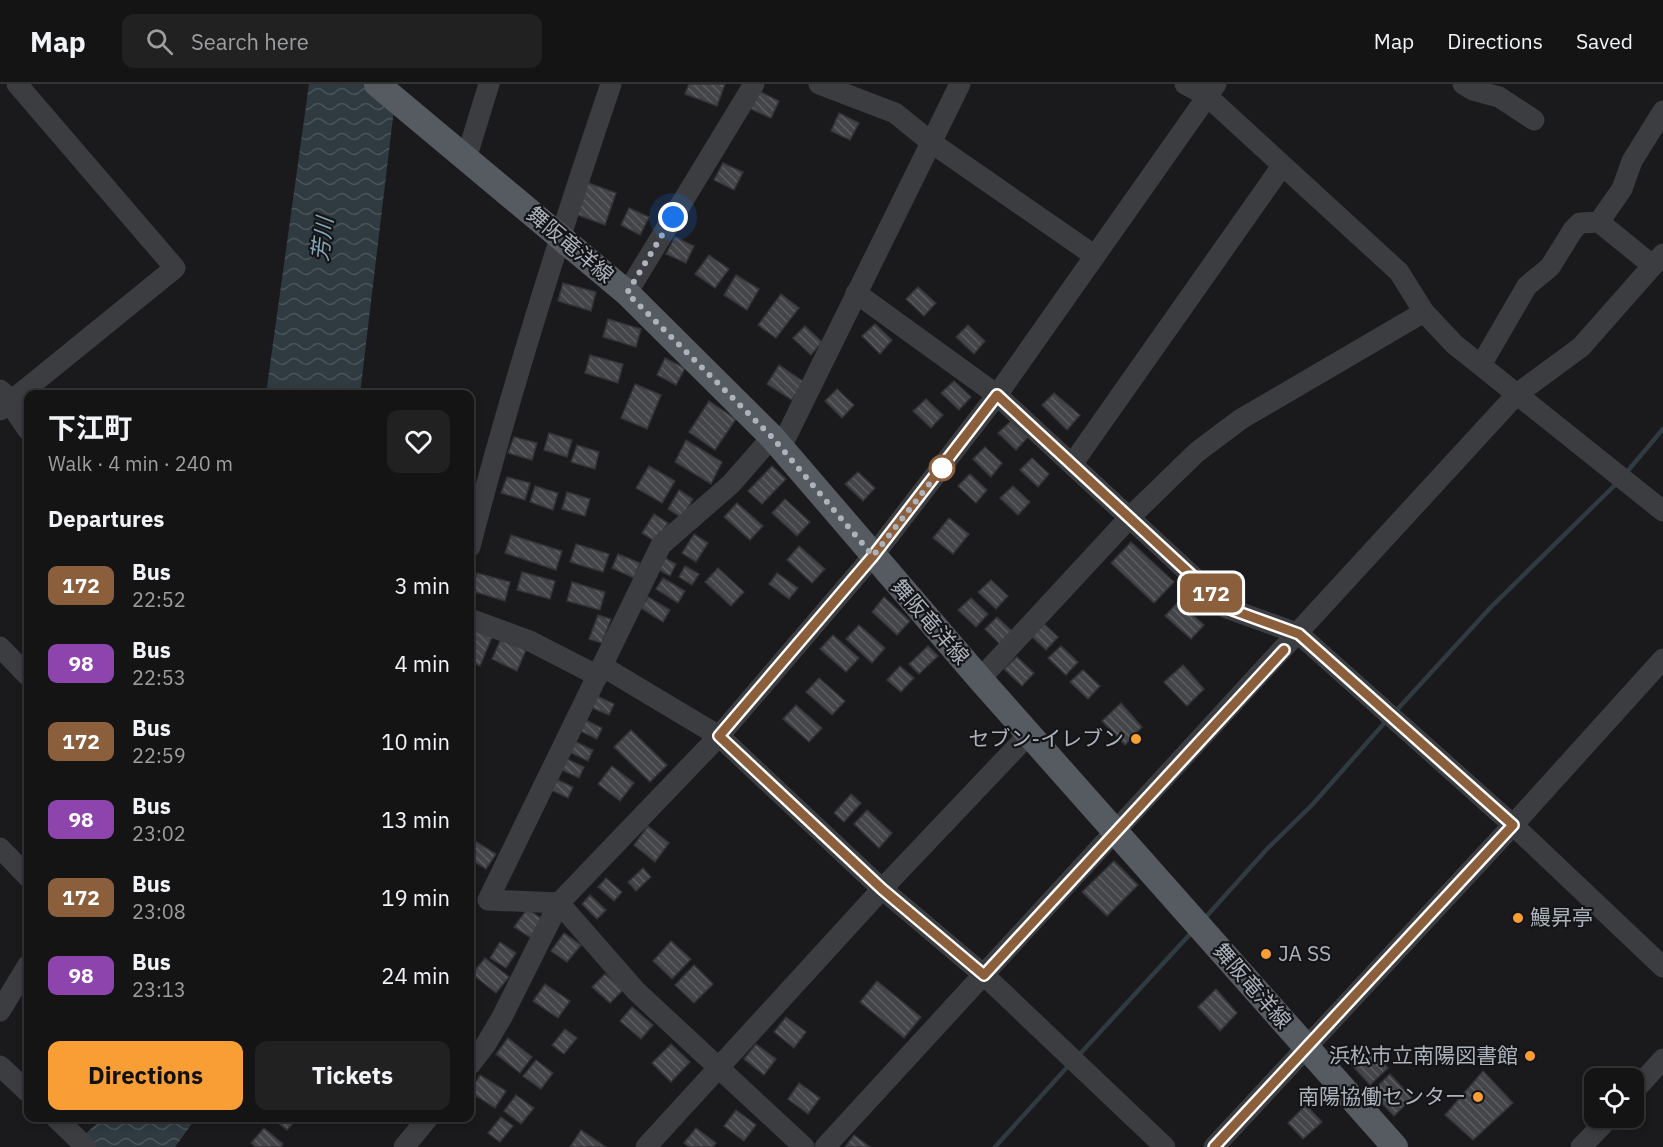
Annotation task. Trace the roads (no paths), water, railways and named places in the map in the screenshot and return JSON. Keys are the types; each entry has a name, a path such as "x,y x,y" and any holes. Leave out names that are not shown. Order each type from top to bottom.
{"main road":[{"name":"舞阪竜洋線","path":"377,84 627,293 777,442 980,679 1395,1147"}],"street":[{"path":"17,84 175,268 4,400 13,408 24,424"},
{"path":"458,152 489,84"},
{"path":"474,531 492,458 560,236 611,84"},
{"path":"627,293 753,84"},
{"path":"819,84 850,98 895,113 932,143 1095,256"},
{"path":"804,1147 636,992 559,903 478,901 600,671 661,545 777,442 856,293 960,84"},
{"path":"1185,84 1211,90 1282,166 1399,272 1424,312 1454,344 1663,512"},
{"path":"1463,84 1473,90 1503,90 1534,120"},
{"path":"474,1060 502,1017 559,903 719,736 873,556 997,395 1211,90"},
{"path":"1599,222 1622,189 1632,160 1663,111"},
{"path":"1073,463 1282,166"},
{"path":"825,1147 1299,634 1517,394 1581,347 1658,259 1599,222 1580,223 1573,230 1550,267 1527,286 1481,365"},
{"path":"856,293 997,395 1131,516 1227,608 1299,634 1513,825 1663,967"},
{"path":"980,679 1131,516 1197,452 1241,419 1424,312"},
{"path":"474,620 600,671 719,736 882,889 984,975 1165,1147"},
{"path":"0,646 24,672"},
{"path":"1214,1147 1513,825 1663,659"},
{"path":"646,1147 882,889 1030,733"},
{"path":"0,848 24,873"},
{"path":"0,1011 24,972"},
{"path":"1644,1079 1663,1059"},
{"path":"0,1066 24,1088"},
{"path":"404,1147 425,1122"},
{"path":"1581,1147 1599,1128"}],"water":[{"name":"芳川","path":"309,84 397,84 360,390 267,390"},
{"path":"99,1122 193,1122 175,1147 71,1147"}],"waterway":[{"path":"1626,473 1663,429"},
{"path":"1395,712 1491,607 1619,481"},
{"path":"1204,919 1267,849 1312,805 1387,720"},
{"path":"1078,1056 1192,932"},
{"path":"995,1147 1070,1064"}],"place":[{"name":"セブン-イレブン","path":"1136,739"},
{"name":"鰻昇亭","path":"1518,918"},
{"name":"JA SS","path":"1266,954"},
{"name":"浜松市立南陽図書館","path":"1530,1056"},
{"name":"南陽協働センター","path":"1478,1097"}]}
